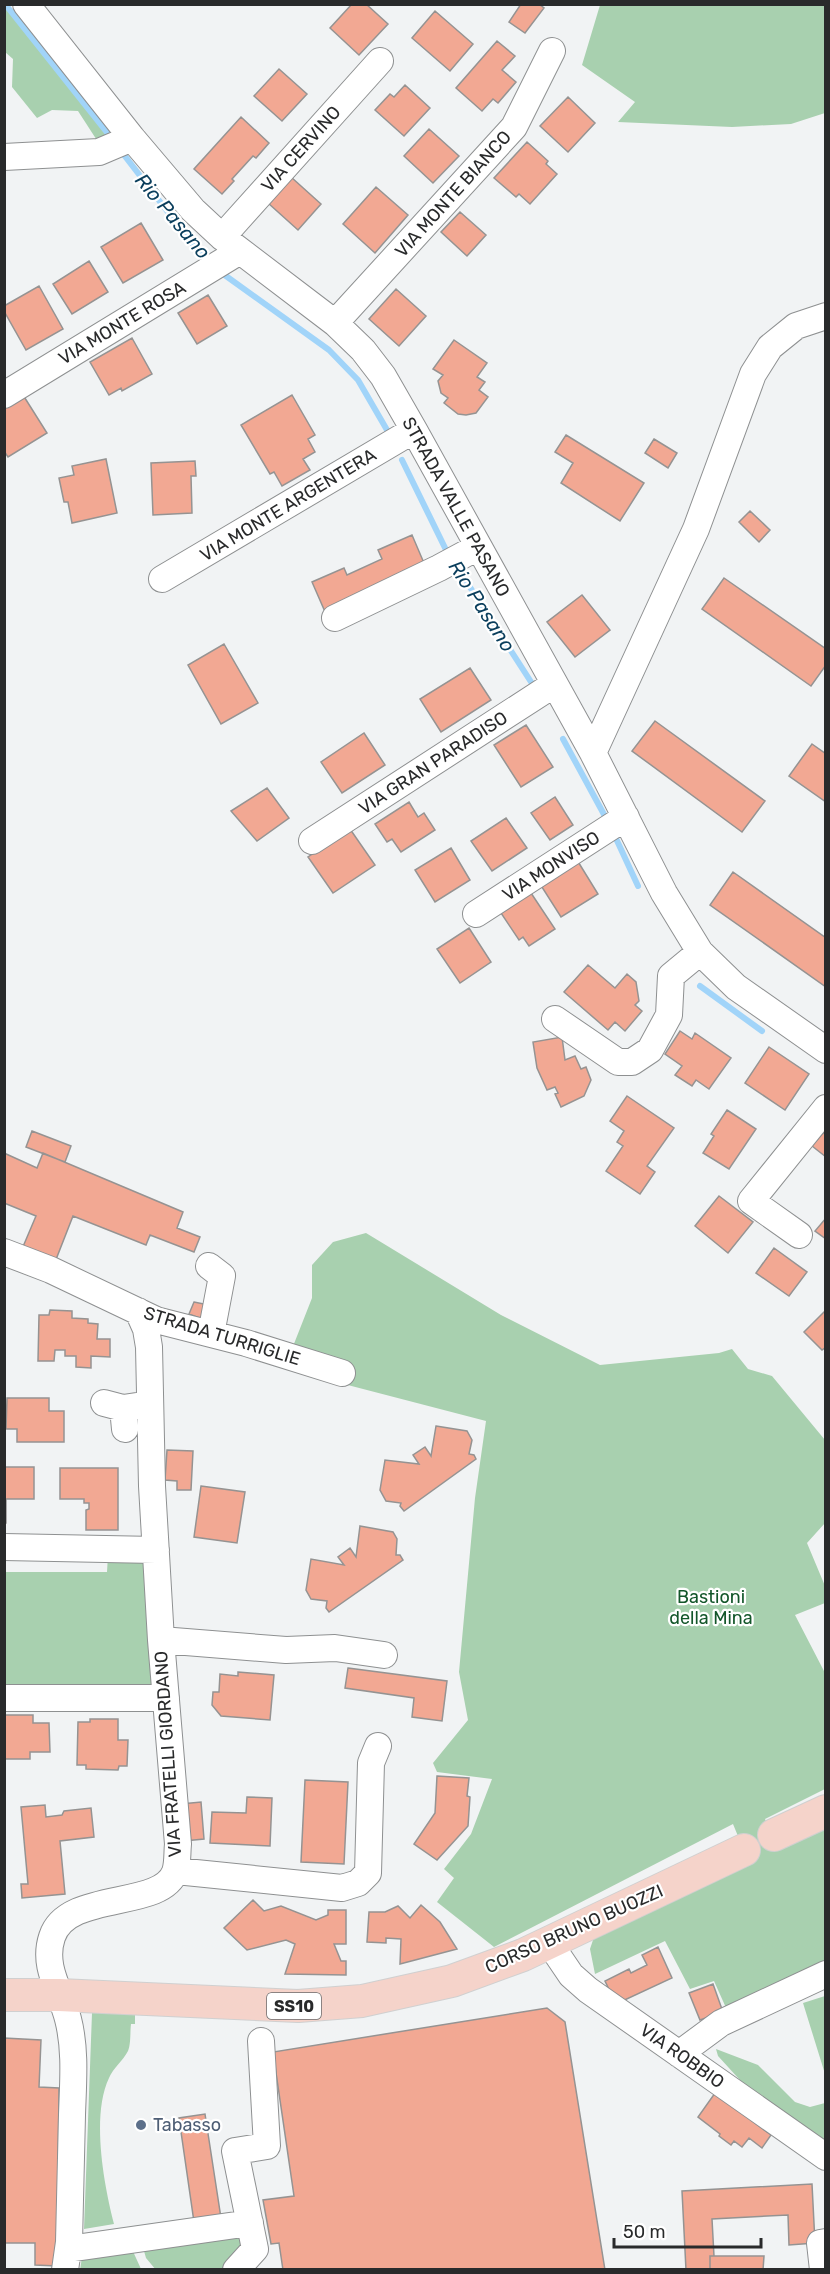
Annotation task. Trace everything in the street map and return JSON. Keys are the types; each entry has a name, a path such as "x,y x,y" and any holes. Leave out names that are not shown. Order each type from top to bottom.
{"main road":[{"path":"774,1835 825,1811"},
{"name":"CORSO BRUNO BUOZZI","path":"4,1995 59,1995 298,2006 362,2001 452,1982 550,1944 744,1850"}],"street":[{"name":"STRADA VALLE PASANO","path":"26,4 122,143 193,210 228,250 335,323 363,350 383,376 414,430 459,557 553,685 593,753 616,824 664,893 700,952 736,987 825,1050"},
{"name":"VIA MONTE BIANCO","path":"335,323 514,127 552,51"},
{"name":"VIA CERVINO","path":"228,250 380,61"},
{"path":"4,157 99,152 122,143"},
{"name":"VIA MONTE ROSA","path":"4,395 198,278 228,250"},
{"path":"593,753 696,529 753,374 770,347 796,326 825,316"},
{"name":"VIA MONTE ARGENTERA","path":"162,579 414,430"},
{"path":"335,618 459,557"},
{"name":"VIA GRAN PARADISO","path":"312,842 553,685"},
{"name":"VIA MONVISO","path":"476,914 616,824"},
{"path":"555,1019 618,1062 632,1062 650,1050 669,1015 671,976 700,952"},
{"path":"798,1234 752,1201 825,1108"},
{"name":"STRADA TURRIGLIE","path":"4,1252 51,1270 156,1320 342,1373"},
{"path":"209,1266 222,1276 211,1334"},
{"name":"VIA FRATELLI GIORDANO","path":"66,2259 74,2062 68,2019 49,1970 52,1937 59,1924 75,1912 157,1890 169,1881 176,1871 178,1844 161,1640 152,1486 149,1347 146,1329 138,1311"},
{"path":"117,1413 150,1404"},
{"path":"4,1547 156,1550"},
{"path":"161,1640 286,1650 335,1648 384,1655"},
{"path":"4,1698 166,1698"},
{"path":"176,1871 342,1888 358,1883 368,1873 371,1763 378,1746"},
{"name":"VIA ROBBIO","path":"550,1944 571,1975 588,1990 825,2157"},
{"path":"679,2055 720,2023 825,1974"},
{"path":"236,2270 259,2259 235,2151 267,2146 261,2041"},
{"path":"66,2259 250,2223"},
{"path":"823,2243 823,2270"}],"green space":[{"path":"4,5 113,140 100,145 78,111 52,110 37,118 12,87 13,59 5,52"},
{"path":"600,5 825,5 825,113 791,124 732,127 618,122 635,102 582,65"},
{"name":"Bastioni della Mina","path":"366,1233 501,1315 600,1365 719,1353 732,1349 748,1369 772,1376 825,1440 825,1523 807,1543 825,1586 825,1603 795,1615 825,1673 825,1789 765,1819 779,1850 825,1827 825,1965 727,2010 714,1981 690,1989 665,1941 595,1974 590,1949 594,1937 749,1863 733,1824 494,1947 437,1902 454,1878 444,1869 471,1834 492,1779 437,1772 433,1763 468,1720 459,1672 475,1498 486,1421 317,1377 288,1359 312,1298 312,1265 333,1242"},
{"path":"108,1555 147,1555 156,1679 150,1687 5,1690 5,1572 107,1572"},
{"path":"826,1996 825,2074 803,2003"},
{"path":"92,2013 135,2013 135,2024 131,2024 128,2051 109,2078 101,2111 103,2171 114,2224 84,2229"},
{"path":"716,2049 758,2065 795,2102 810,2107 825,2103 825,2143 750,2091 718,2056"},
{"path":"245,2228 248,2248 229,2269 156,2270 146,2258 144,2251"},
{"path":"131,2247 141,2269 80,2270 83,2251"}],"building":[{"path":"352,4 366,4 388,24 359,55 330,28"},
{"path":"521,4 539,4 544,8 525,33 509,22"},
{"path":"435,11 473,44 450,71 412,38"},
{"path":"497,41 515,56 502,70 516,82 498,103 493,99 482,111 456,88"},
{"path":"279,69 307,94 282,121 254,96"},
{"path":"405,85 430,108 404,136 375,110 390,94 394,97"},
{"path":"568,97 595,123 568,152 540,126"},
{"path":"241,117 269,143 256,158 253,156 222,194 194,169"},
{"path":"429,129 459,156 433,183 404,156"},
{"path":"527,142 548,161 546,164 557,174 530,204 519,194 516,197 494,178"},
{"path":"291,177 321,204 298,230 268,203"},
{"path":"376,187 408,215 375,253 343,224"},
{"path":"460,212 486,235 467,256 441,232"},
{"path":"141,223 163,260 123,283 101,247"},
{"path":"89,261 108,292 72,314 53,284"},
{"path":"39,286 63,329 26,350 4,311 4,306"},
{"path":"396,289 426,316 399,346 369,319"},
{"path":"208,295 227,326 197,344 178,313"},
{"path":"132,338 152,374 122,391 121,388 109,395 90,362"},
{"path":"454,340 487,363 477,377 485,382 479,390 488,397 476,413 458,414 444,403 448,398 441,393 438,381 443,375 433,369"},
{"path":"23,395 47,433 8,457 4,451 4,406"},
{"path":"292,395 315,435 308,439 315,452 303,459 310,470 282,486 274,472 270,474 241,425"},
{"path":"566,435 644,483 620,521 561,483 573,463 555,452"},
{"path":"654,439 677,453 668,468 645,453"},
{"path":"106,459 117,513 72,523 68,502 64,502 59,478 74,475 72,466"},
{"path":"195,461 196,476 191,476 192,513 153,515 151,463"},
{"path":"750,511 770,530 759,542 739,522"},
{"path":"412,535 427,570 326,614 312,582 344,568 347,575 382,559 378,550"},
{"path":"724,578 826,649 826,665 811,686 702,609"},
{"path":"582,595 610,630 575,657 547,622"},
{"path":"224,644 258,703 221,724 188,665"},
{"path":"470,668 491,700 441,732 420,699"},
{"path":"655,721 765,801 742,832 632,751"},
{"path":"526,725 553,767 521,787 494,745"},
{"path":"364,733 385,765 342,793 321,762"},
{"path":"812,744 826,754 826,802 789,776"},
{"path":"267,788 289,818 257,841 231,811"},
{"path":"555,797 573,825 550,840 531,813"},
{"path":"409,802 418,817 424,813 435,830 401,852 392,839 387,842 375,824"},
{"path":"506,818 527,848 492,871 471,841"},
{"path":"350,829 375,865 333,893 308,857"},
{"path":"451,848 470,880 435,902 415,870"},
{"path":"577,860 598,894 561,917 540,884"},
{"path":"733,872 826,938 826,987 710,905"},
{"path":"531,893 555,929 529,946 523,937 519,940 501,913"},
{"path":"469,928 491,962 460,983 437,949"},
{"path":"588,965 615,988 627,974 636,982 639,1001 635,1005 642,1011 625,1031 615,1022 608,1030 564,992"},
{"path":"680,1031 692,1039 695,1033 731,1058 709,1089 696,1080 692,1086 675,1075 682,1066 665,1054"},
{"path":"562,1037 565,1060 575,1056 581,1069 586,1067 591,1080 584,1096 561,1107 555,1094 558,1093 555,1087 547,1090 537,1068 533,1042"},
{"path":"769,1047 809,1074 785,1110 745,1083"},
{"path":"627,1096 674,1128 647,1166 655,1172 640,1194 606,1171 623,1146 617,1142 624,1131 610,1121"},
{"path":"727,1110 756,1129 729,1169 703,1153 714,1136 711,1134"},
{"path":"32,1131 71,1146 65,1162 26,1147"},
{"path":"823,1133 826,1135 826,1157 812,1146"},
{"path":"4,1153 37,1168 43,1153 183,1212 177,1228 200,1237 194,1252 150,1235 146,1245 73,1216 55,1262 22,1249 36,1216 4,1203"},
{"path":"719,1196 753,1222 728,1253 695,1226"},
{"path":"826,1218 826,1239 815,1231"},
{"path":"774,1248 807,1272 789,1296 756,1273"},
{"path":"194,1302 209,1305 207,1321 189,1314"},
{"path":"50,1310 72,1311 72,1318 88,1319 88,1323 98,1324 97,1339 110,1339 110,1357 91,1356 91,1368 76,1367 76,1356 65,1356 65,1350 55,1350 54,1361 38,1361 39,1315 49,1315"},
{"path":"826,1310 826,1347 822,1350 804,1332"},
{"path":"7,1398 49,1398 49,1411 64,1411 64,1442 17,1442 17,1429 6,1429"},
{"path":"436,1426 467,1431 472,1440 469,1454 474,1455 476,1459 404,1511 400,1506 401,1503 386,1501 380,1490 385,1460 419,1464 413,1455 425,1447 431,1456"},
{"path":"167,1450 193,1451 191,1490 177,1490 177,1481 165,1480"},
{"path":"4,1467 34,1467 34,1499 6,1499 6,1523 4,1523"},
{"path":"60,1468 118,1468 118,1530 86,1530 86,1510 89,1509 89,1503 84,1503 84,1499 60,1499"},
{"path":"201,1486 245,1492 237,1543 194,1537"},
{"path":"360,1526 393,1532 397,1539 396,1555 400,1555 403,1560 329,1612 326,1608 327,1601 311,1599 306,1590 311,1559 344,1565 338,1557 350,1548 356,1557"},
{"path":"348,1668 447,1681 442,1721 412,1717 414,1698 345,1688"},
{"path":"238,1672 274,1675 270,1720 221,1716 212,1705 213,1692 219,1692 220,1674 238,1676"},
{"path":"4,1715 33,1715 33,1723 49,1723 50,1752 30,1752 30,1759 4,1759"},
{"path":"90,1719 118,1719 118,1740 128,1740 127,1766 119,1766 118,1770 86,1769 86,1765 77,1765 78,1722 90,1722"},
{"path":"437,1776 469,1778 467,1796 470,1797 468,1826 437,1860 414,1844 435,1813"},
{"path":"305,1780 348,1782 344,1864 301,1862"},
{"path":"247,1797 272,1798 270,1846 210,1843 212,1812 246,1813"},
{"path":"201,1802 204,1839 184,1841 181,1804"},
{"path":"45,1805 46,1817 62,1815 64,1811 91,1808 94,1837 60,1841 65,1894 22,1898 21,1884 28,1884 21,1807"},
{"path":"253,1900 264,1911 281,1906 316,1920 328,1915 328,1910 346,1910 346,1944 334,1944 341,1961 346,1961 346,1975 285,1974 295,1944 286,1940 247,1950 224,1928"},
{"path":"421,1905 440,1922 457,1949 400,1964 401,1939 386,1938 386,1943 367,1942 369,1912 385,1912 398,1906 410,1918"},
{"path":"658,1947 672,1978 616,2004 605,1981 629,1969 631,1973 647,1965 642,1955"},
{"path":"713,1984 723,2012 700,2020 689,1993"},
{"path":"547,2008 565,2022 605,2270 283,2270 279,2243 271,2244 263,2200 294,2196 273,2052"},
{"path":"4,2038 41,2040 39,2087 59,2088 57,2266 35,2265 35,2243 4,2243"},
{"path":"715,2093 771,2135 762,2148 749,2138 742,2147 734,2141 731,2145 698,2117"},
{"path":"205,2114 221,2218 194,2222 179,2118"},
{"path":"812,2184 815,2243 789,2245 788,2215 712,2219 714,2256 710,2256 710,2270 686,2270 682,2191"},
{"path":"710,2256 764,2256 763,2270 710,2270"}],"waterway":[{"name":"Rio Pasano","path":"5,4 113,140"},
{"name":"Rio Pasano","path":"121,151 201,255 209,262"},
{"name":"Rio Pasano","path":"219,271 329,350 358,380 387,430"},
{"name":"Rio Pasano","path":"402,460 449,556"},
{"name":"Rio Pasano","path":"457,567 533,685"},
{"name":"Rio Pasano","path":"563,739 607,820"},
{"name":"Rio Pasano","path":"613,832 638,886"},
{"name":"Rio Pasano","path":"700,986 762,1031"}],"place":[{"name":"Tabasso","path":"141,2125"}]}
